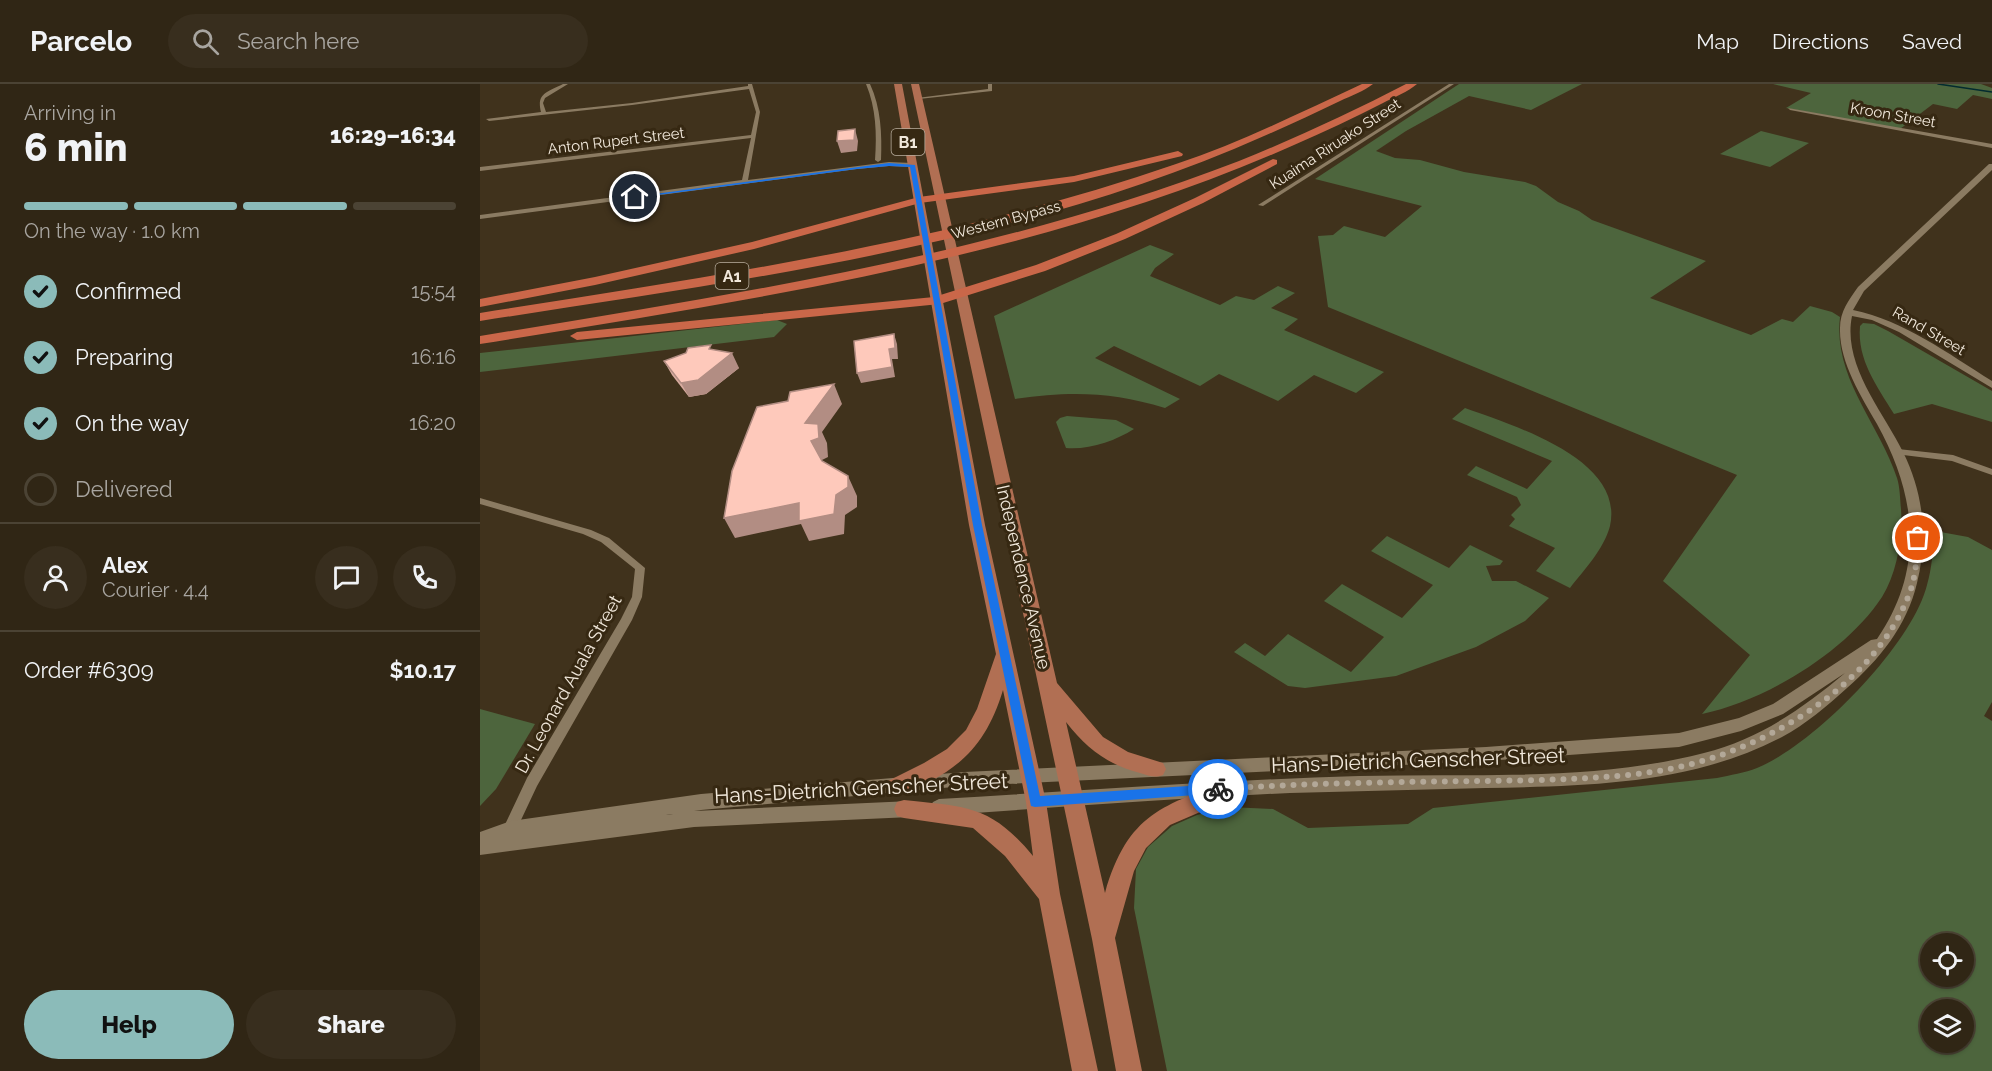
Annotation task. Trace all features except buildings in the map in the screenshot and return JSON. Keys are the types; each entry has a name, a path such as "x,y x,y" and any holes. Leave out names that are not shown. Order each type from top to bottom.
{"highway":[{"name":"Western Bypass","path":"480,340 810,283 970,248 1092,214 1199,179 1275,149 1413,84"},
{"name":"Western Bypass","path":"480,317 747,273 982,225 1087,196 1181,166 1263,135 1367,85"},
{"path":"480,303 595,281 733,250 920,204 1054,182 1162,158 1234,139 1367,85"},
{"path":"480,349 628,331 935,301 961,294 1064,258 1191,205 1253,173 1393,94"}],"main road":[{"name":"Independence Avenue","path":"898,84 932,270 935,301 1003,656 1035,802 1049,894 1085,1071"},
{"name":"Independence Avenue","path":"915,84 1130,1064"},
{"path":"895,787 937,767 963,746 979,727 1003,656"},
{"path":"1047,680 1075,721 1095,743 1118,758 1156,769"},
{"path":"1104,939 1125,861 1143,837 1163,818 1235,788"},
{"path":"904,809 971,818 990,828 1008,844 1049,894"}],"street":[{"path":"544,113 541,103 543,97 566,84"},
{"path":"868,84 875,104 880,149 878,160"},
{"name":"Kuaima Riruako Street","path":"1261,205 1452,84"},
{"path":"489,119 751,86 758,112 746,182"},
{"path":"919,98 990,87"},
{"name":"Kroon Street","path":"1790,109 1992,146"},
{"name":"Anton Rupert Street","path":"480,169 754,136"},
{"path":"857,167 878,160 889,164"},
{"path":"480,217 857,167 889,164 912,165"},
{"path":"1847,312 1856,294 1992,166"},
{"name":"Rand Street","path":"1847,312 1875,318 1902,330 1992,385"},
{"name":"Hans-Dietrich Genscher Street","path":"480,840 694,819 1072,800 1235,788 1557,779 1658,771 1728,752 1774,733 1807,712 1860,670 1886,638 1910,591 1918,538 1916,503 1898,452 1856,376 1846,338 1847,312"},
{"path":"1898,452 1953,458 1992,472"},
{"name":"Dr. Leonard Auala Street","path":"480,501 587,532 605,540 640,568 637,597 627,620 532,782 507,837"},
{"name":"Hans-Dietrich Genscher Street","path":"480,848 507,837 701,802 895,787 964,779 1486,754 1679,740 1742,724 1778,709 1886,638"}],"green space":[{"path":"1459,84 1582,84 1531,110 1469,96 1406,131 1376,151 1395,158 1420,160 1464,172 1525,182 1536,186 1558,202 1579,211 1592,220 1706,261 1650,298 1751,335 1782,319 1793,322 1810,306 1832,312 1840,317 1843,360 1850,380 1880,438 1898,482 1900,543 1892,577 1882,597 1867,617 1826,655 1777,686 1752,698 1702,714 1750,655 1663,581 1737,475 1328,307 1318,236 1333,235 1344,226 1385,237 1422,206 1315,179"},
{"path":"1773,84 1981,84 1992,88 1992,99 1973,95 1957,109 1933,104 1900,129 1786,108 1811,93"},
{"path":"1761,131 1809,143 1770,167 1720,154"},
{"path":"1150,245 1174,254 1155,268 1150,276 1220,305 1236,296 1254,300 1278,286 1295,293 1271,308 1298,319 1284,330 1384,372 1356,393 1314,375 1278,401 1219,374 1200,386 1114,346 1095,358 1180,399 1165,408 1091,394 1015,399 994,316"},
{"path":"777,320 787,324 774,337 480,372 480,353"},
{"path":"1863,323 1874,324 1888,331 1992,391 1992,422 1932,404 1894,414 1865,361 1860,338 1860,326"},
{"path":"1465,408 1509,424 1560,448 1583,463 1600,481 1610,502 1610,526 1598,551 1570,588 1536,571 1555,548 1509,526 1515,519 1511,515 1521,505 1517,497 1467,475 1476,466 1527,489 1552,461 1452,419"},
{"path":"1067,416 1116,420 1134,429 1102,444 1084,448 1066,448 1056,422"},
{"path":"1935,531 1968,537 1992,550 1992,702 1984,716 1992,721 1992,1071 1167,1071 1134,908 1136,869 1148,847 1172,826 1197,815 1229,807 1273,809 1308,828 1408,824 1433,808 1717,778 1757,768 1806,738 1832,716 1882,663 1918,609 1929,579"},
{"path":"1387,536 1449,568 1470,545 1503,561 1500,565 1486,566 1492,581 1516,581 1549,598 1525,621 1476,647 1396,676 1305,688 1288,686 1234,652 1245,643 1265,656 1288,634 1351,672 1384,637 1324,601 1342,584 1402,618 1433,585 1371,551"},
{"path":"480,709 535,724 496,789 480,806"}],"waterway":[{"path":"1938,84 1992,92"}],"way so far":[{"path":"1218,789 1557,779 1658,771 1728,752 1774,733 1807,712 1860,670 1893,628 1904,607 1914,579 1918,538"}],"route":[{"path":"635,197 857,167 889,164 912,165 977,525 987,563 1003,656 1035,802 1218,789"}]}
